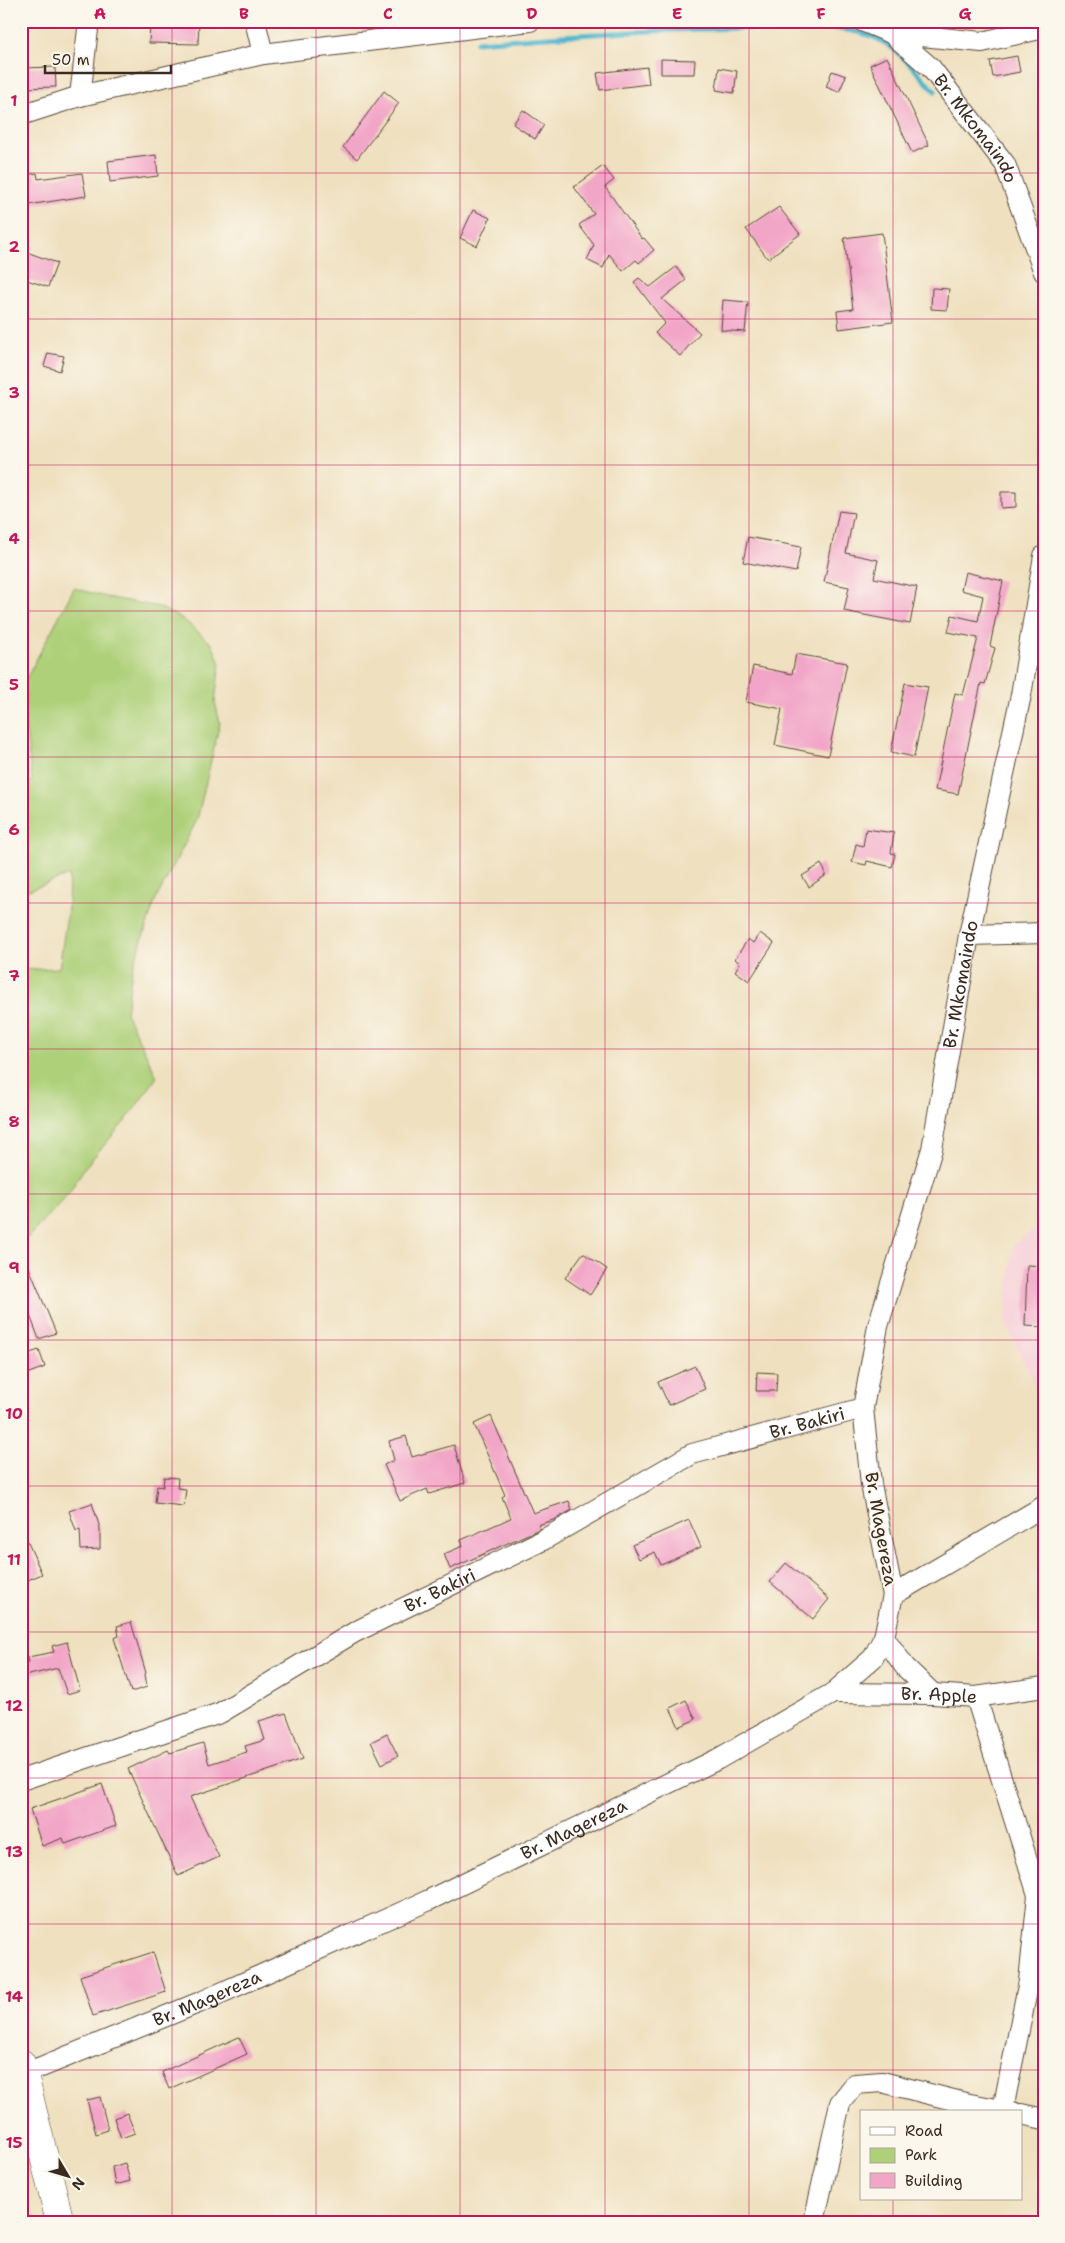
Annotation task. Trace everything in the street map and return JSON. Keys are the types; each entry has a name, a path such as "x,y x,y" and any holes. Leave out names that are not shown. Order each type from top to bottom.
{"highway":[{"path":"23,2069 60,2222"}],"street":[{"path":"80,96 89,21"},
{"path":"255,21 263,54"},
{"path":"21,114 80,96 263,54 530,21"},
{"name":"Br. Mkomaindo","path":"862,21 891,33 932,68 1004,164 1044,272"},
{"path":"891,33 982,42 1044,28"},
{"name":"Br. Mkomaindo","path":"863,1408 878,1326 932,1149 969,935 1021,695 1044,556"},
{"path":"969,935 1044,933"},
{"name":"Br. Magereza","path":"23,2069 203,2001 427,1901 718,1759 833,1693 873,1658 884,1637 893,1595 871,1484 863,1408"},
{"name":"Br. Bakiri","path":"21,1780 220,1713 354,1632 543,1540 692,1454 863,1408"},
{"path":"893,1595 1044,1506"},
{"path":"884,1637 905,1667 933,1694"},
{"name":"Br. Apple","path":"833,1693 933,1694 976,1697 1044,1687"},
{"path":"976,1697 1041,1894 1012,2110"},
{"path":"814,2222 840,2103 855,2084 882,2082 965,2103 1002,2110"},
{"path":"1022,2114 1044,2119"}],"shaded area":[{"path":"1044,1222 1044,1403 1005,1323 1013,1245"}],"green space":[{"path":"74,588 106,597 159,607 184,620 212,644 220,663 215,702 220,723 197,820 155,901 132,970 126,1013 157,1077 127,1119 85,1167 69,1193 21,1245 21,970 59,968 68,908 69,875 21,893 21,786 32,780 25,724 25,681"}],"building":[{"path":"150,21 199,21 198,44 149,43"},
{"path":"1017,56 1020,72 993,77 990,61"},
{"path":"887,57 929,145 912,153 870,65"},
{"path":"661,59 695,60 694,74 661,74"},
{"path":"55,67 56,87 21,88 21,68"},
{"path":"647,67 649,84 600,90 597,73"},
{"path":"719,68 737,71 734,93 716,90"},
{"path":"832,71 846,76 839,92 826,87"},
{"path":"384,91 399,103 357,159 343,147"},
{"path":"523,110 544,125 535,139 513,124"},
{"path":"156,155 158,176 110,182 108,161"},
{"path":"603,166 614,180 605,187 642,239 644,238 654,250 639,263 636,260 623,271 609,254 603,268 587,260 594,245 579,225 594,214 574,187"},
{"path":"37,173 38,179 82,173 86,196 28,205 24,176"},
{"path":"779,207 800,234 768,259 746,229"},
{"path":"473,210 490,218 477,246 460,238"},
{"path":"882,233 893,322 839,329 837,311 853,309 844,238"},
{"path":"21,250 57,263 48,287 21,278"},
{"path":"676,267 686,280 662,299 700,333 680,356 655,333 665,323 634,282 639,278 650,287"},
{"path":"932,288 949,289 947,310 931,309"},
{"path":"723,300 748,302 745,332 721,330"},
{"path":"48,353 64,356 60,371 44,366"},
{"path":"1001,492 1016,492 1016,507 1001,508"},
{"path":"839,511 854,513 846,553 878,560 874,578 917,587 910,624 844,611 849,587 824,582"},
{"path":"748,537 801,547 796,572 743,562"},
{"path":"965,572 1003,581 990,646 995,648 985,684 981,683 958,794 935,790 955,693 963,695 978,638 948,632 952,615 978,621 983,596 961,590"},
{"path":"796,654 847,663 828,756 775,745 782,709 746,702 753,666 792,674"},
{"path":"905,683 928,687 914,757 891,752"},
{"path":"866,829 894,833 891,853 895,854 892,867 867,861 866,865 852,862 856,844 863,846"},
{"path":"821,864 825,871 825,876 809,887 802,876"},
{"path":"760,933 774,943 749,981 735,971 740,963 735,959 748,939 753,943"},
{"path":"21,1248 56,1333 39,1339 21,1292"},
{"path":"583,1253 607,1269 590,1295 565,1278"},
{"path":"1027,1265 1044,1266 1044,1327 1025,1326"},
{"path":"39,1350 45,1367 21,1376 21,1356"},
{"path":"695,1366 705,1389 669,1405 658,1382"},
{"path":"757,1372 777,1373 776,1391 756,1391"},
{"path":"491,1416 533,1513 569,1501 572,1510 556,1519 538,1525 540,1528 537,1530 450,1569 444,1554 463,1546 461,1540 511,1518 502,1497 505,1495 474,1424"},
{"path":"406,1436 412,1457 454,1445 465,1483 429,1494 427,1489 400,1501 384,1465 394,1460 389,1441"},
{"path":"164,1477 178,1478 177,1488 186,1489 184,1506 155,1503 157,1486 163,1487"},
{"path":"92,1503 100,1528 100,1549 81,1550 80,1529 76,1531 69,1511"},
{"path":"689,1520 701,1547 661,1565 655,1552 639,1559 632,1545"},
{"path":"21,1527 42,1574 21,1583"},
{"path":"786,1563 829,1599 813,1619 770,1582"},
{"path":"131,1622 146,1673 147,1687 131,1692 114,1638 119,1636 117,1626"},
{"path":"67,1642 80,1690 67,1694 58,1668 21,1677 21,1665 29,1662 28,1657 54,1652 52,1646"},
{"path":"686,1700 696,1719 679,1727 670,1708"},
{"path":"286,1713 303,1759 190,1797 219,1857 178,1876 128,1769 168,1750 170,1753 203,1743 209,1764 247,1752 245,1746 265,1740 259,1721"},
{"path":"387,1734 398,1756 382,1764 371,1742"},
{"path":"102,1784 116,1826 65,1844 63,1838 42,1846 30,1809"},
{"path":"153,1952 166,1992 93,2016 80,1976"},
{"path":"239,2037 247,2054 169,2089 162,2072"},
{"path":"100,2097 108,2130 96,2134 87,2100"},
{"path":"127,2113 135,2133 121,2138 114,2118"},
{"path":"125,2163 130,2181 115,2185 112,2167"}],"waterway":[{"path":"477,42 683,30 795,27 839,29 868,35 887,44 904,58 935,91"}]}
